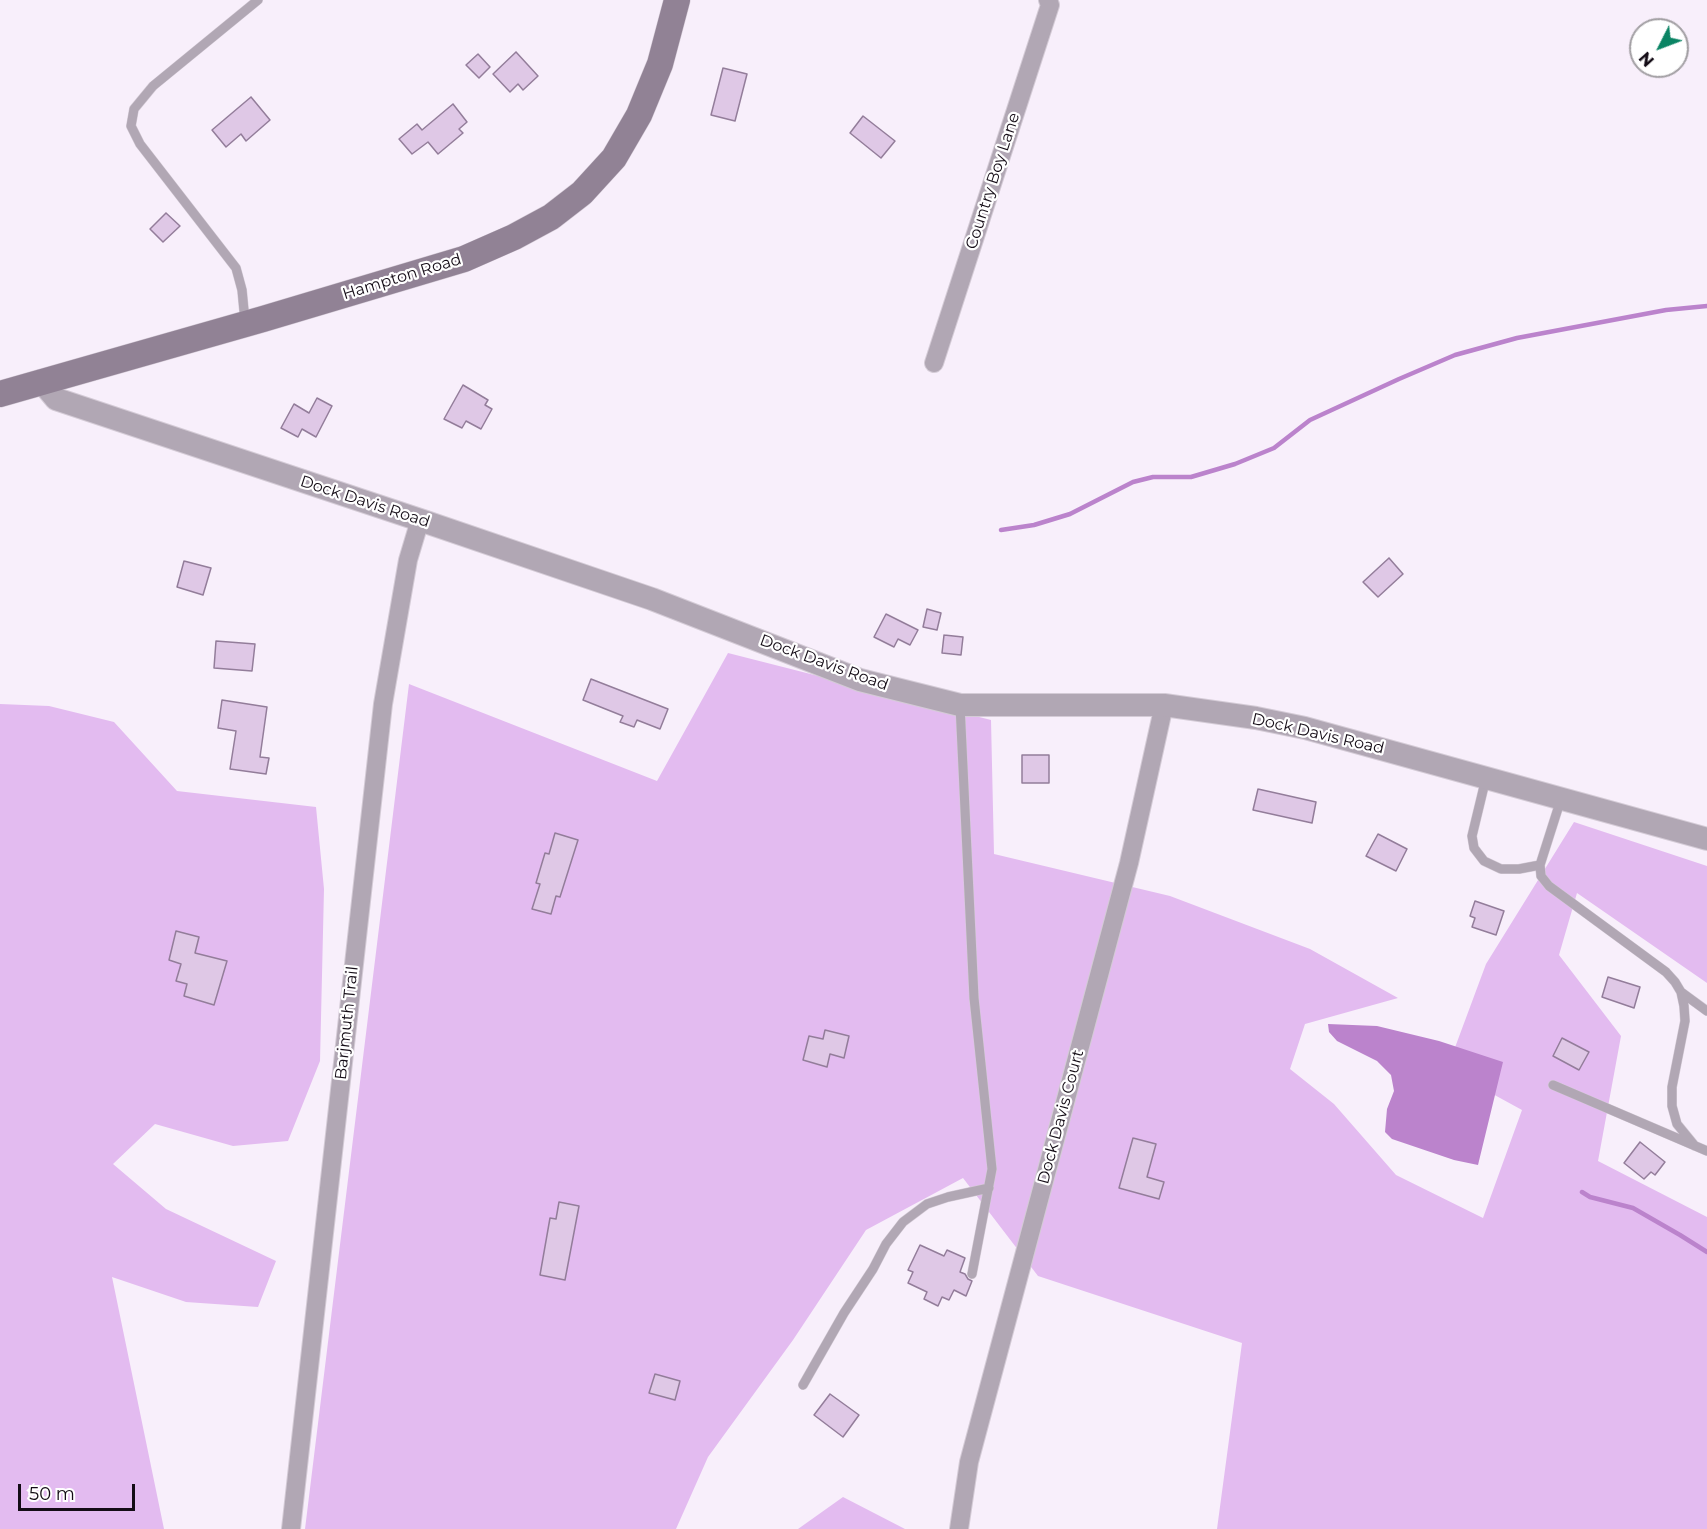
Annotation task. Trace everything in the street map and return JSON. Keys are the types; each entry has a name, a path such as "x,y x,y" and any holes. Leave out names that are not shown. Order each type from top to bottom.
{"main road":[{"name":"Hampton Road","path":"2,391 464,259 514,237 551,217 582,193 614,158 639,115 660,64 677,0"}],"street":[{"name":"Country Boy Lane","path":"934,363 1050,5 1048,0"},
{"name":"Dock Davis Road","path":"41,381 56,399 652,599 860,680 960,705 1164,705 1256,718 1305,728 1707,839"},
{"name":"Barjmuth Trail","path":"291,1529 383,704 408,560 420,520"},
{"name":"Dock Davis Court","path":"959,1529 969,1462 1129,863 1164,705"}],"lane":[{"path":"245,323 242,290 236,268 140,144 131,126 134,109 153,86 258,0"},
{"path":"960,705 974,998 992,1170 972,1274"},
{"path":"1486,778 1472,836 1474,848 1484,861 1501,869 1519,869 1540,865"},
{"path":"1561,799 1540,865 1541,876 1549,886 1666,972 1681,992 1685,1021 1672,1087 1672,1106 1677,1124 1695,1146"},
{"path":"1681,992 1707,1011"},
{"path":"1553,1085 1707,1151"},
{"path":"803,1385 886,1244 903,1222 927,1204 990,1188"}],"shaded area":[{"path":"728,653 991,720 994,854 1170,896 1310,949 1398,998 1305,1024 1290,1069 1334,1104 1396,1175 1483,1218 1522,1110 1447,1069 1486,964 1574,822 1707,866 1707,983 1577,893 1559,955 1621,1036 1598,1161 1707,1217 1707,1529 1217,1529 1242,1343 1038,1276 963,1178 866,1230 793,1340 708,1457 676,1529 305,1529 409,684 657,781"},
{"path":"0,704 49,706 114,722 177,791 316,807 324,889 320,1061 288,1141 233,1146 155,1124 113,1164 166,1209 276,1261 258,1307 186,1302 112,1277 164,1529 0,1529"},
{"path":"1328,1024 1377,1026 1439,1041 1503,1062 1478,1165 1454,1160 1392,1139 1385,1132 1387,1109 1394,1091 1391,1075 1377,1061 1337,1041 1329,1032"},
{"path":"843,1497 905,1529 798,1529"}],"building":[{"path":"516,52 538,76 523,90 518,84 510,92 493,74"},
{"path":"478,54 490,67 479,78 466,65"},
{"path":"723,68 747,74 735,121 711,115"},
{"path":"251,97 270,120 246,141 241,134 226,147 212,130"},
{"path":"453,104 467,122 459,129 463,133 438,154 428,142 412,154 399,139 417,124 422,130"},
{"path":"863,116 895,141 881,158 850,133"},
{"path":"166,213 180,226 163,242 150,229"},
{"path":"463,385 488,400 485,405 492,409 481,429 466,421 462,428 444,419"},
{"path":"317,398 332,406 316,437 302,429 298,437 281,428 294,404 309,413"},
{"path":"1389,558 1403,574 1378,597 1363,582"},
{"path":"184,561 211,568 203,595 177,587"},
{"path":"927,609 941,613 937,630 923,627"},
{"path":"886,614 918,630 910,645 898,639 894,647 874,637"},
{"path":"944,635 963,637 961,655 942,653"},
{"path":"216,641 255,644 252,671 214,668"},
{"path":"591,679 668,709 660,729 637,720 634,727 620,722 623,716 583,700"},
{"path":"222,700 267,707 260,757 269,758 266,774 230,769 236,731 218,728"},
{"path":"1022,755 1049,755 1049,783 1022,783"},
{"path":"1258,789 1316,802 1312,823 1253,810"},
{"path":"555,833 578,840 560,897 556,896 551,914 532,909 540,884 536,883 545,853 549,854"},
{"path":"1378,834 1407,849 1396,871 1366,856"},
{"path":"1475,901 1504,911 1496,935 1472,927 1475,918 1470,916"},
{"path":"176,931 199,937 195,953 227,961 214,1005 184,996 187,984 176,981 181,964 169,960"},
{"path":"1608,977 1640,987 1634,1008 1602,997"},
{"path":"825,1030 849,1036 844,1058 830,1054 827,1067 803,1060 809,1036 823,1039"},
{"path":"1562,1038 1589,1052 1579,1070 1553,1056"},
{"path":"1133,1138 1156,1144 1147,1177 1164,1182 1159,1199 1119,1188"},
{"path":"1640,1142 1665,1162 1655,1175 1651,1172 1644,1179 1624,1163"},
{"path":"559,1202 579,1206 565,1280 540,1275 550,1218 556,1219"},
{"path":"920,1245 944,1256 947,1250 965,1258 960,1272 972,1281 966,1296 954,1290 949,1300 942,1297 938,1306 924,1299 927,1292 908,1283 913,1272 908,1270"},
{"path":"655,1374 680,1381 675,1400 649,1393"},
{"path":"830,1394 859,1415 843,1437 814,1415"}],"waterway":[{"path":"1001,530 1034,525 1070,514 1133,482 1153,477 1191,477 1235,464 1274,448 1310,420 1455,355 1517,338 1666,310 1707,306"},
{"path":"1582,1192 1590,1197 1633,1208 1707,1252"}]}
